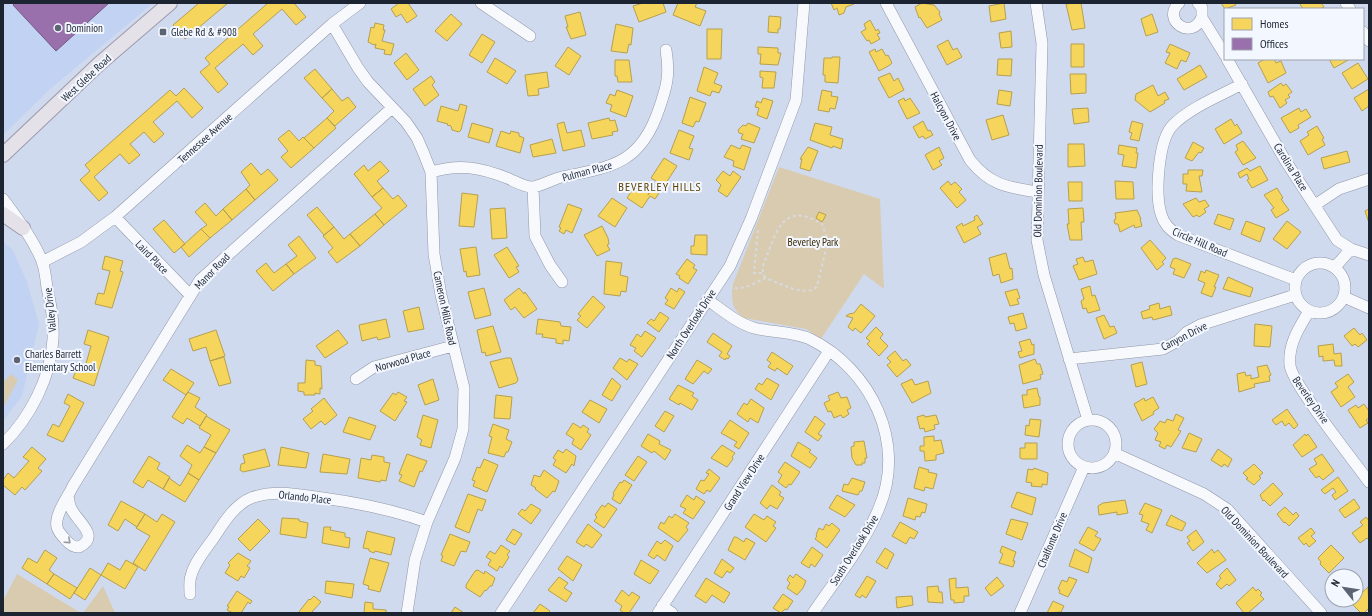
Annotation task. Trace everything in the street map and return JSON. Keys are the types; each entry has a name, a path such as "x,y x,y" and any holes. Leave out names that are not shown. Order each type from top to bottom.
{"main road":[{"name":"West Glebe Road","path":"3,155 100,64 170,3"},
{"path":"3,214 23,228"}],"street":[{"name":"Tennessee Avenue","path":"42,262 81,242 115,217 332,24 360,3"},
{"path":"481,3 530,36"},
{"name":"North Overlook Drive","path":"501,613 730,266 748,226 790,121 796,100 801,54 804,3"},
{"name":"Halcyon Drive","path":"886,3 970,160 979,171 996,184 1037,192"},
{"name":"Old Dominion Boulevard","path":"1036,3 1042,43 1037,192 1037,240 1044,274 1088,420"},
{"path":"1179,3 1174,9 1174,15 1180,26 1184,28 1194,27 1202,18"},
{"path":"1198,3 1202,11 1202,18 1224,53"},
{"name":"Cameron Mills Road","path":"332,24 358,68 406,122 417,138 431,172 434,254 441,295 453,346 460,365 464,388 464,429 455,458 427,522 415,560 407,613"},
{"name":"Pulman Place","path":"533,187 548,181 611,165 636,151 647,138 666,90 669,71 666,50"},
{"name":"Carolina Place","path":"1229,60 1285,160 1337,240 1350,249"},
{"name":"Circle Hill Road","path":"1242,84 1183,116 1172,126 1164,139 1160,170 1161,214 1169,229 1178,234 1296,280"},
{"name":"Manor Road","path":"68,496 190,294 200,280 392,108"},
{"path":"431,172 457,166 485,170 523,185 533,187 535,236 550,264 562,282"},
{"path":"1315,205 1339,189 1369,179"},
{"name":"Valley Drive","path":"3,199 23,228 42,262 52,317 53,340 43,381 29,410 3,444"},
{"name":"Laird Place","path":"115,217 190,294"},
{"path":"1335,267 1350,249 1369,255"},
{"path":"1314,263 1324,263 1335,267 1345,281 1344,296 1338,305 1331,311 1316,313 1309,311 1300,304 1295,295 1296,280 1302,270 1314,263"},
{"name":"Canyon Drive","path":"1069,359 1163,349 1178,341 1187,332 1200,325 1295,295"},
{"path":"1344,296 1369,308"},
{"name":"South Overlook Drive","path":"708,300 742,324 755,328 802,336 829,351 849,365 860,377 877,406 886,436 888,470 883,496 872,523 814,613"},
{"name":"Beverley Drive","path":"1309,311 1291,346 1290,367 1300,388 1369,482"},
{"name":"Norwood Place","path":"356,379 374,367 453,346"},
{"name":"Grand View Drive","path":"660,610 829,351"},
{"path":"1088,420 1096,420 1104,422 1110,428 1116,442 1114,452 1107,462 1101,466 1093,468 1084,467 1072,459 1068,452 1067,443 1073,428 1088,420"},
{"name":"Old Dominion Boulevard","path":"1114,452 1204,494 1227,509 1320,613"},
{"name":"Chalfonte Drive","path":"1020,613 1084,467"},
{"name":"Orlando Place","path":"190,594 191,576 197,563 227,518 242,503 251,498 267,494 289,493 358,503 397,511 427,522"},
{"path":"660,610 672,613"}],"path":[{"path":"796,215 806,216 822,224 826,234 828,246 817,286 814,290 806,292 765,278 762,273 762,268 781,224 788,218 796,215"},
{"path":"748,226 758,230 754,273 762,273"},
{"path":"718,284 736,289 752,285 765,278"}],"shaded area":[{"path":"3,3 153,3 50,89 3,135"},
{"name":"Charles Barrett Elementary School","path":"3,242 12,249 27,282 39,324 22,396 3,421"}],"green space":[{"name":"Beverley Park","path":"779,167 880,199 884,289 864,274 821,339 806,329 744,318 734,307 732,299 733,284"},
{"path":"11,374 18,380 3,408 3,382"},
{"path":"17,574 81,613 3,613 3,601"},
{"path":"103,586 115,613 83,613"}],"building: Homes":[{"path":"199,3 228,3 185,39 173,25"},
{"path":"268,3 294,3 306,17 296,25 282,9 253,34 263,46 253,55 243,44 215,68 228,84 218,93 200,72 210,64 205,58"},
{"path":"399,3 408,3 417,16 407,23 401,14 396,17 391,9"},
{"path":"643,3 663,3 666,12 639,22 633,6"},
{"path":"678,3 697,3 695,7 706,11 700,26 673,15"},
{"path":"831,3 854,4 846,7 844,13 839,15 837,8 834,10"},
{"path":"922,3 934,5 940,12 939,14 942,20 927,28 920,17 919,18 915,7"},
{"path":"1004,3 1006,19 991,22 989,6"},
{"path":"1081,3 1085,28 1072,30 1066,4"},
{"path":"1221,3 1235,3 1236,5 1228,8 1224,8"},
{"path":"1321,3 1324,7 1302,8 1300,4"},
{"path":"580,12 586,35 571,39 566,27 568,27 565,16"},
{"path":"451,14 462,24 447,41 435,31"},
{"path":"1152,14 1158,32 1146,36 1141,19"},
{"path":"769,16 781,17 780,29 778,29 778,33 768,32"},
{"path":"870,20 876,31 878,29 880,33 877,34 880,39 871,44 861,32 866,29 864,24"},
{"path":"375,23 384,25 383,30 385,30 382,41 394,44 391,55 384,54 385,50 375,48 376,44 374,45 368,42 371,27 374,28"},
{"path":"616,24 633,28 631,45 629,44 627,53 611,51"},
{"path":"707,29 722,29 721,59 707,59"},
{"path":"1011,31 1012,47 1001,48 999,33"},
{"path":"482,34 495,42 482,63 469,55"},
{"path":"948,40 953,50 957,48 962,57 947,65 937,46"},
{"path":"1071,44 1084,44 1084,67 1071,67"},
{"path":"1170,44 1190,53 1186,62 1181,60 1177,69 1165,63 1170,53 1166,52"},
{"path":"568,47 581,56 569,75 555,66"},
{"path":"758,47 778,48 778,53 781,53 778,65 760,64 761,54 758,54"},
{"path":"875,49 876,52 882,49 886,56 888,55 892,63 879,71 869,52"},
{"path":"406,53 419,70 407,80 394,63"},
{"path":"840,57 838,83 825,82 825,75 823,75 824,58"},
{"path":"495,58 516,71 507,84 487,72"},
{"path":"998,59 1012,59 1011,76 997,75"},
{"path":"615,60 629,60 632,82 618,82 617,76 615,76"},
{"path":"1263,60 1274,60 1276,63 1281,61 1286,73 1268,83 1258,63"},
{"path":"1330,60 1348,60 1334,68"},
{"path":"1358,63 1368,79 1352,89 1342,73"},
{"path":"1200,65 1207,77 1184,90 1177,79"},
{"path":"704,67 718,73 714,83 722,86 719,93 712,91 710,96 697,91"},
{"path":"315,69 332,89 322,98 304,78"},
{"path":"760,71 776,72 774,88 762,88 763,78 760,77"},
{"path":"547,72 549,87 538,89 539,95 528,96 525,75"},
{"path":"890,73 894,81 898,78 904,90 889,98 878,78"},
{"path":"1070,74 1086,74 1086,93 1071,94"},
{"path":"431,76 435,82 432,85 439,95 425,106 413,89"},
{"path":"1281,83 1283,86 1286,84 1292,92 1288,95 1290,97 1285,100 1287,103 1280,108 1273,96 1270,97 1268,92"},
{"path":"1153,85 1158,96 1165,92 1169,99 1150,112 1135,100 1136,94"},
{"path":"184,88 203,108 192,118 177,101 153,122 164,134 154,143 144,132 130,144 140,155 129,164 120,154 94,177 108,193 99,201 80,180 90,171 85,165 170,90 176,96"},
{"path":"332,89 342,101 348,97 356,107 335,126 327,118 334,111 322,98"},
{"path":"1369,89 1369,106 1362,111 1354,98"},
{"path":"617,90 633,96 626,117 610,111 612,105 606,103 610,94 615,96"},
{"path":"822,90 832,92 831,96 838,97 835,109 830,108 829,112 818,110"},
{"path":"999,90 1012,92 1010,106 997,104"},
{"path":"690,97 706,103 699,122 696,121 693,127 682,123"},
{"path":"763,98 773,101 767,119 757,115 759,108 755,107 757,101 761,103"},
{"path":"904,98 905,101 910,98 920,113 907,119 898,101"},
{"path":"460,104 467,106 461,130 459,132 452,130 451,126 447,125 448,124 437,121 441,106 458,111"},
{"path":"1088,108 1089,122 1074,124 1072,109"},
{"path":"1299,108 1301,112 1306,109 1311,117 1298,125 1299,128 1290,133 1281,118"},
{"path":"1003,115 1009,135 992,140 986,120"},
{"path":"327,118 336,128 314,148 304,138"},
{"path":"609,118 610,121 615,120 618,131 612,132 613,135 592,139 588,123"},
{"path":"1231,119 1235,126 1237,124 1242,133 1224,144 1215,129"},
{"path":"923,121 928,131 930,130 933,135 925,139 923,136 919,138 913,127"},
{"path":"1132,121 1143,124 1139,141 1130,139 1132,133 1129,132"},
{"path":"564,122 567,133 581,130 585,146 563,151 557,124"},
{"path":"472,123 493,129 489,143 468,137"},
{"path":"748,123 760,128 754,143 741,139 743,134 739,133 738,130 743,125 746,126"},
{"path":"815,123 832,127 830,135 843,139 841,149 833,146 832,148 810,140"},
{"path":"1317,126 1324,138 1322,139 1325,145 1308,155 1300,141 1309,135 1307,132"},
{"path":"289,130 299,141 303,137 314,148 291,168 281,157 288,151 278,139"},
{"path":"679,130 694,136 689,148 693,149 689,160 670,153"},
{"path":"501,131 510,134 511,131 519,133 519,136 524,138 520,153 496,146"},
{"path":"552,139 556,153 533,157 530,145"},
{"path":"1243,141 1256,158 1243,165 1235,152 1238,150 1236,145"},
{"path":"1193,142 1204,148 1192,161 1185,158"},
{"path":"1068,144 1084,144 1085,166 1068,167"},
{"path":"731,145 740,149 742,145 751,148 744,170 733,166 734,161 724,157"},
{"path":"1119,145 1137,148 1136,153 1138,153 1136,168 1122,166 1124,155 1118,154"},
{"path":"808,147 818,151 810,171 800,168 802,159 800,159"},
{"path":"939,147 944,158 939,161 942,165 933,170 925,155"},
{"path":"1347,151 1350,162 1324,169 1321,158"},
{"path":"664,158 677,166 664,186 651,178"},
{"path":"380,161 389,171 377,181 383,188 372,197 354,174 364,165 368,171"},
{"path":"251,163 261,175 268,169 278,180 255,200 246,189 250,185 241,172"},
{"path":"1260,166 1268,180 1252,188 1247,180 1249,179 1247,174 1240,178 1238,173 1247,168 1250,171"},
{"path":"1188,170 1203,170 1202,176 1199,176 1202,192 1186,191 1187,184 1183,184 1183,174 1188,174"},
{"path":"723,171 730,176 733,171 741,177 727,197 718,191 721,185 716,180"},
{"path":"641,181 651,188 648,195 652,189 659,193 655,199 650,196 642,208 627,198 635,186 637,187"},
{"path":"948,181 951,185 955,182 962,189 959,192 966,200 957,208 940,188"},
{"path":"1115,181 1133,182 1134,199 1116,199"},
{"path":"1068,182 1082,182 1082,201 1069,201"},
{"path":"383,188 393,199 398,195 407,206 384,225 375,214 382,208 372,197"},
{"path":"1277,188 1283,198 1281,199 1289,210 1276,218 1271,210 1274,208 1264,195"},
{"path":"246,189 255,200 232,220 223,209"},
{"path":"462,193 478,195 474,227 459,226"},
{"path":"612,198 627,208 615,227 598,216"},
{"path":"1196,198 1199,202 1205,200 1209,206 1204,209 1206,212 1199,217 1197,215 1193,217 1183,204"},
{"path":"205,203 216,216 223,209 232,220 210,238 201,229 207,225 195,212"},
{"path":"568,204 582,209 572,233 566,230 564,234 559,231 561,228 559,227"},
{"path":"317,207 334,227 324,235 307,215"},
{"path":"505,208 507,238 492,239 490,209"},
{"path":"1083,208 1084,222 1081,222 1082,240 1070,240 1067,224 1069,224 1068,209"},
{"path":"1369,209 1369,223 1365,211"},
{"path":"1137,210 1142,226 1135,228 1134,225 1120,232 1118,224 1115,224 1115,213"},
{"path":"819,212 826,215 822,222 816,218"},
{"path":"375,214 384,225 360,246 350,234"},
{"path":"1218,214 1234,219 1230,230 1214,224"},
{"path":"977,215 983,224 977,227 981,234 964,243 956,227 962,223 963,226 975,220 974,217"},
{"path":"164,220 185,244 174,253 153,229"},
{"path":"1246,221 1265,228 1260,242 1241,234"},
{"path":"1287,221 1301,232 1287,249 1273,239"},
{"path":"602,226 608,238 609,244 607,245 610,250 597,256 584,235"},
{"path":"334,227 344,239 350,234 360,246 337,263 328,252 333,248 323,236"},
{"path":"201,229 210,238 189,257 181,247"},
{"path":"695,235 707,235 707,255 691,254 691,246 694,246"},
{"path":"299,236 316,258 294,274 286,264 297,256 288,245"},
{"path":"1150,240 1166,258 1162,262 1164,264 1157,270 1141,248"},
{"path":"476,247 480,275 467,277 466,271 464,272 460,249"},
{"path":"507,247 519,266 516,267 519,272 509,278 494,255"},
{"path":"1006,253 1010,269 1012,268 1013,279 1001,283 999,274 993,276 989,258"},
{"path":"105,256 123,261 120,271 123,272 112,308 95,304 98,293 104,294 110,271 102,269"},
{"path":"1083,257 1085,262 1093,260 1097,274 1079,280 1073,266 1078,264 1076,259"},
{"path":"1176,258 1191,264 1184,278 1173,274 1175,269 1170,267 1173,259"},
{"path":"687,259 695,265 693,268 697,270 688,284 676,274"},
{"path":"606,261 622,263 620,275 628,277 626,292 621,291 620,296 604,294"},
{"path":"266,263 274,273 286,264 294,274 273,291 256,271"},
{"path":"1206,270 1219,275 1212,297 1201,293 1205,283 1198,280 1201,271 1205,273"},
{"path":"1228,277 1253,288 1250,297 1223,289"},
{"path":"1090,286 1092,296 1095,295 1100,310 1088,313 1086,308 1083,309 1081,301 1084,299 1081,289"},
{"path":"484,288 491,315 475,319 468,292"},
{"path":"519,288 524,294 525,292 537,309 524,318 515,307 511,310 504,300"},
{"path":"671,288 677,292 679,288 685,292 674,309 665,304 668,300 665,298"},
{"path":"1017,289 1020,298 1017,299 1019,304 1010,306 1005,292"},
{"path":"593,296 605,307 587,328 577,320 581,316 578,314"},
{"path":"1159,303 1160,309 1170,306 1172,315 1153,320 1152,317 1143,319 1141,312 1150,309 1149,306"},
{"path":"861,304 875,316 861,333 855,328 853,331 848,327 853,318 846,316 854,313"},
{"path":"419,307 424,329 408,332 403,311"},
{"path":"660,312 669,318 659,332 647,323 651,319 654,321"},
{"path":"1023,313 1027,328 1016,331 1014,323 1010,324 1008,317"},
{"path":"1104,315 1110,327 1114,326 1117,333 1104,339 1096,318"},
{"path":"386,319 390,337 378,340 377,337 362,341 359,325"},
{"path":"538,319 560,322 561,326 571,327 569,341 563,340 563,344 556,343 556,339 542,337 543,334 536,334"},
{"path":"1255,324 1272,326 1270,347 1254,346"},
{"path":"493,326 501,352 486,356 485,352 482,353 477,330"},
{"path":"876,327 883,334 880,338 888,346 879,356 867,344 870,341 866,338"},
{"path":"1354,328 1360,335 1362,333 1367,340 1358,347 1355,344 1352,346 1344,336"},
{"path":"88,330 109,337 94,386 73,378 78,366 85,367 91,346 84,344"},
{"path":"216,330 225,356 210,361 206,347 193,351 189,339"},
{"path":"338,330 348,343 325,358 316,346"},
{"path":"645,331 656,338 642,357 634,351 636,348 630,345 637,334 641,337"},
{"path":"713,333 732,346 727,354 730,356 728,359 726,358 725,360 719,356 722,352 707,342"},
{"path":"1030,339 1032,345 1034,344 1034,354 1020,358 1018,352 1022,351 1019,342"},
{"path":"1333,344 1334,354 1341,353 1342,366 1335,366 1334,360 1323,361 1323,356 1319,357 1318,346"},
{"path":"895,351 903,361 906,359 911,365 897,377 887,365 891,362 887,358"},
{"path":"772,352 793,366 787,375 777,368 775,371 768,367 771,363 767,360"},
{"path":"224,357 231,383 219,386 210,361"},
{"path":"511,358 518,380 516,383 499,388 490,362"},
{"path":"620,358 627,362 629,359 638,364 627,380 613,368"},
{"path":"1035,359 1037,364 1040,364 1043,374 1040,375 1041,379 1023,384 1019,365"},
{"path":"306,360 315,361 315,365 321,366 322,389 320,388 320,394 315,393 315,395 304,395 304,392 298,391 298,383 305,383"},
{"path":"697,360 712,369 708,374 704,371 693,384 685,379"},
{"path":"1142,362 1147,384 1136,387 1131,365"},
{"path":"1267,365 1271,375 1269,376 1270,381 1254,384 1255,387 1239,392 1237,374 1245,372 1246,376 1251,375 1251,379 1259,377 1257,367"},
{"path":"171,369 194,383 186,395 163,380"},
{"path":"1348,374 1354,382 1348,387 1355,397 1341,407 1331,392 1338,387 1335,383"},
{"path":"612,378 621,386 612,401 602,395"},
{"path":"767,378 779,385 771,400 755,389 759,383 762,385"},
{"path":"433,379 439,400 425,405 418,385"},
{"path":"912,379 915,385 928,381 931,393 912,403 901,384"},
{"path":"678,385 694,393 692,396 698,400 692,410 669,399"},
{"path":"1037,388 1040,397 1040,405 1024,408 1022,395 1027,395 1027,390"},
{"path":"188,392 200,398 195,407 207,415 200,426 187,418 183,424 172,417"},
{"path":"398,392 407,397 404,401 407,402 395,421 380,411 393,393 396,395"},
{"path":"838,392 841,398 847,397 851,408 847,410 849,414 843,418 841,415 834,418 831,411 828,412 824,403 830,400 828,396"},
{"path":"68,394 84,403 63,442 47,435 53,424 59,427 70,406 64,403"},
{"path":"496,395 512,397 510,419 494,418"},
{"path":"1153,397 1159,408 1153,412 1154,414 1142,421 1134,404 1144,398 1145,401"},
{"path":"324,398 337,415 325,425 321,421 311,429 303,419 313,411 311,409"},
{"path":"751,399 764,408 758,423 750,418 748,422 737,414 744,403 747,405"},
{"path":"590,400 607,409 599,423 582,412"},
{"path":"1364,404 1369,411 1369,418 1366,420 1368,423 1360,428 1348,410 1356,405 1358,408"},
{"path":"1287,409 1298,425 1294,429 1289,423 1285,426 1282,421 1276,425 1272,420"},
{"path":"665,411 674,416 664,432 655,426"},
{"path":"1176,414 1184,418 1178,430 1181,431 1171,447 1167,445 1165,449 1159,446 1161,442 1155,440 1158,433 1154,429 1160,421 1165,423 1167,419 1173,421"},
{"path":"423,415 438,420 431,448 420,445 422,440 417,437"},
{"path":"924,415 925,417 936,415 939,424 934,425 935,429 925,432 924,428 920,429 917,417"},
{"path":"206,416 230,430 216,453 204,447 211,435 199,428"},
{"path":"815,416 825,424 818,434 822,436 818,441 805,432"},
{"path":"349,417 376,426 370,440 343,432"},
{"path":"1030,419 1041,420 1039,437 1025,435 1026,425 1029,426"},
{"path":"730,420 749,433 739,449 734,446 737,442 721,433"},
{"path":"573,423 581,428 583,425 589,429 587,432 591,435 581,450 572,444 574,439 566,434"},
{"path":"493,424 509,430 506,439 512,442 504,457 488,453 492,437 489,436"},
{"path":"1189,433 1202,439 1196,452 1182,448"},
{"path":"648,434 660,441 659,444 671,450 665,460 654,451 652,453 641,446"},
{"path":"1305,434 1306,436 1308,434 1317,447 1302,457 1293,445"},
{"path":"934,436 934,441 941,440 944,453 936,455 936,460 925,461 924,451 920,451 920,446 924,446 924,437"},
{"path":"864,441 867,458 865,458 865,463 862,463 862,465 856,465 852,458 851,447 854,446 854,442"},
{"path":"798,442 811,450 809,452 817,458 810,468 791,456"},
{"path":"1025,443 1037,443 1037,459 1020,458 1020,448 1025,448"},
{"path":"187,445 200,453 204,447 216,453 199,480 188,473 192,465 180,456"},
{"path":"722,445 735,453 732,457 733,459 727,467 711,458"},
{"path":"32,447 46,459 38,468 42,471 25,490 22,487 15,495 3,485 3,480 8,473 14,478 29,461 23,457"},
{"path":"281,447 309,453 306,468 278,465"},
{"path":"265,449 270,466 243,472 240,470 241,464 245,463 243,455"},
{"path":"566,449 576,456 574,466 572,464 566,473 553,465 556,460 553,458 558,450 563,453"},
{"path":"1218,449 1232,459 1228,467 1224,464 1222,467 1211,460"},
{"path":"323,454 350,459 347,474 320,472"},
{"path":"407,454 427,461 422,472 420,471 414,487 399,481 402,475 399,474"},
{"path":"1322,454 1334,471 1323,480 1319,476 1316,478 1309,469 1317,464 1314,459"},
{"path":"372,455 384,457 384,462 390,463 386,481 381,480 380,482 358,478 361,458 371,460"},
{"path":"149,456 160,463 157,469 170,477 163,489 148,480 143,488 133,482"},
{"path":"638,456 647,462 634,481 625,475"},
{"path":"484,459 498,465 487,492 473,486 475,481 472,480 477,467 480,468"},
{"path":"785,462 800,472 791,485 789,484 786,488 778,482 782,475 778,472"},
{"path":"1254,464 1263,473 1259,476 1261,478 1254,485 1246,479 1248,478 1243,473"},
{"path":"919,467 929,470 928,472 937,474 933,489 925,487 924,491 914,488"},
{"path":"1034,468 1048,473 1047,485 1042,484 1042,487 1031,486 1032,483 1026,482 1028,469 1033,470"},
{"path":"709,469 720,478 710,492 707,490 704,494 696,489 701,480 704,481 709,474 706,473"},
{"path":"544,470 559,481 555,492 553,491 547,498 531,485 534,475 540,477"},
{"path":"188,473 199,480 185,502 163,489 169,478 180,486"},
{"path":"1338,477 1348,491 1335,500 1332,495 1336,492 1333,488 1325,494 1321,490"},
{"path":"852,478 865,482 862,491 860,491 858,495 842,491 844,484 848,485"},
{"path":"624,480 632,485 620,504 612,499 614,495 613,493 620,482 622,483"},
{"path":"1273,483 1283,494 1270,506 1264,500 1263,501 1260,495"},
{"path":"772,485 781,492 779,495 784,498 777,509 770,505 767,509 760,503"},
{"path":"1017,492 1036,498 1032,515 1011,507"},
{"path":"468,494 486,500 482,511 478,509 469,533 455,527"},
{"path":"687,495 694,500 696,496 705,502 693,519 683,513 686,509 680,506"},
{"path":"837,495 855,505 845,517 829,508"},
{"path":"908,498 927,504 925,513 922,512 920,517 916,516 915,520 903,516"},
{"path":"1354,499 1360,508 1345,518 1339,510"},
{"path":"1125,500 1128,513 1117,515 1117,512 1099,515 1098,506 1103,503"},
{"path":"121,501 145,514 137,527 125,519 118,531 108,525"},
{"path":"608,503 617,509 604,528 594,521 597,517 595,515 602,505 605,507"},
{"path":"1145,503 1162,510 1152,533 1146,530 1149,524 1141,521 1143,515 1139,514"},
{"path":"531,504 541,510 531,524 518,514 522,509 525,511"},
{"path":"1285,507 1293,515 1296,512 1299,516 1289,526 1285,522 1284,523 1277,514"},
{"path":"145,514 157,522 162,514 175,522 145,571 133,563 150,536 136,528"},
{"path":"675,514 689,523 686,527 688,530 678,542 658,528 661,522 664,524 669,516 672,518"},
{"path":"754,514 764,520 767,516 776,522 773,526 776,528 766,542 745,527"},
{"path":"1171,515 1186,523 1182,531 1166,525"},
{"path":"1366,517 1369,521 1369,540 1367,538 1360,543 1352,533 1363,525 1360,522"},
{"path":"282,518 299,519 299,521 308,523 306,538 280,534"},
{"path":"258,519 270,531 250,551 238,539"},
{"path":"1011,519 1028,523 1022,540 1006,534"},
{"path":"900,522 918,532 914,539 910,537 906,544 892,536"},
{"path":"832,523 840,530 827,548 815,539 819,528 823,530 826,524 829,526"},
{"path":"588,524 602,535 592,548 586,544 584,547 576,542"},
{"path":"324,527 331,527 330,530 345,533 345,537 350,538 349,548 322,543"},
{"path":"1088,527 1098,532 1095,536 1101,539 1094,551 1079,543"},
{"path":"1311,528 1315,533 1311,536 1316,541 1309,547 1306,543 1304,545 1298,538"},
{"path":"513,529 522,534 515,545 506,540"},
{"path":"1196,530 1204,542 1193,551 1187,543 1190,541 1187,537"},
{"path":"367,531 395,538 391,555 375,551 374,553 369,551 369,549 363,548"},
{"path":"450,534 470,542 466,552 461,551 454,566 441,561 443,556 441,555"},
{"path":"734,537 744,542 746,538 755,543 745,560 728,550"},
{"path":"665,540 673,546 665,561 657,555 654,559 648,555 657,541 661,544"},
{"path":"501,545 510,551 507,555 509,557 502,568 500,566 497,571 488,565 491,560 486,557 490,551 495,554"},
{"path":"1331,545 1344,558 1334,568 1324,568 1320,564 1321,562 1318,558"},
{"path":"1002,546 1016,552 1013,567 999,563 1003,554 1000,552"},
{"path":"812,547 823,555 815,567 811,564 809,568 801,563"},
{"path":"885,548 894,554 887,569 876,562"},
{"path":"1075,549 1092,558 1088,573 1069,566"},
{"path":"1212,549 1214,553 1218,550 1226,560 1207,573 1197,563"},
{"path":"45,550 57,558 49,570 54,574 47,584 22,568 28,558 37,563"},
{"path":"238,553 251,561 247,566 250,568 244,578 241,576 238,581 225,573 230,565 228,563"},
{"path":"567,556 582,565 573,581 558,569"},
{"path":"370,558 389,563 380,592 368,589 369,586 363,584"},
{"path":"722,559 734,568 730,573 727,571 722,578 714,573"},
{"path":"126,560 138,567 125,589 101,575 108,563 120,570"},
{"path":"641,560 659,571 650,584 634,574"},
{"path":"90,568 101,575 85,600 74,593"},
{"path":"1227,568 1236,580 1229,586 1227,584 1221,589 1216,584 1221,578 1219,576"},
{"path":"478,570 484,574 485,571 495,578 492,586 490,586 486,591 485,590 480,597 466,588 466,585 475,571"},
{"path":"54,574 77,588 70,599 47,584"},
{"path":"796,574 806,581 803,588 797,595 787,588 790,583 787,580 790,575 793,578"},
{"path":"867,576 876,581 866,598 862,595 860,598 855,595"},
{"path":"559,577 568,583 564,588 572,593 566,602 548,590"},
{"path":"997,577 1004,586 991,596 985,588"},
{"path":"1069,577 1077,580 1068,597 1059,593 1060,590 1058,589 1062,580 1067,582"},
{"path":"706,578 730,593 724,603 712,595 706,603 695,596"},
{"path":"956,578 956,588 968,587 969,596 964,596 964,602 954,603 954,600 951,600 949,579"},
{"path":"326,581 354,584 352,598 325,593"},
{"path":"938,586 939,592 942,592 943,603 928,602 927,587"},
{"path":"1253,587 1256,591 1258,589 1262,593 1260,595 1264,599 1248,613 1244,613 1236,603"},
{"path":"1368,587 1369,608 1364,613 1361,613 1356,608 1364,608 1364,591"},
{"path":"622,590 629,596 632,592 640,597 629,613 624,613 620,610 622,606 615,601"},
{"path":"237,591 252,601 250,604 248,602 241,613 233,613 227,610 229,607 227,606"},
{"path":"783,594 793,601 787,610 785,609 781,613 773,608"},
{"path":"314,596 321,602 311,613 298,613 309,599 310,600"},
{"path":"912,596 913,605 897,608 896,597"},
{"path":"1053,601 1064,606 1061,612 1047,613"},
{"path":"365,602 373,603 373,609 386,610 386,613 364,613"},
{"path":"540,604 550,611 548,613 533,613"},
{"path":"455,607 464,613 451,613"}],"building: Offices":[{"name":"Dominion","path":"15,3 109,3 56,51 13,5"}],"place":[{"name":"Dominion","path":"58,28"},
{"name":"Glebe Rd & #908","path":"163,32"},
{"name":"Charles Barrett Elementary School","path":"17,360"}],"district":[{"name":"BEVERLEY HILLS","path":"660,187"}]}
